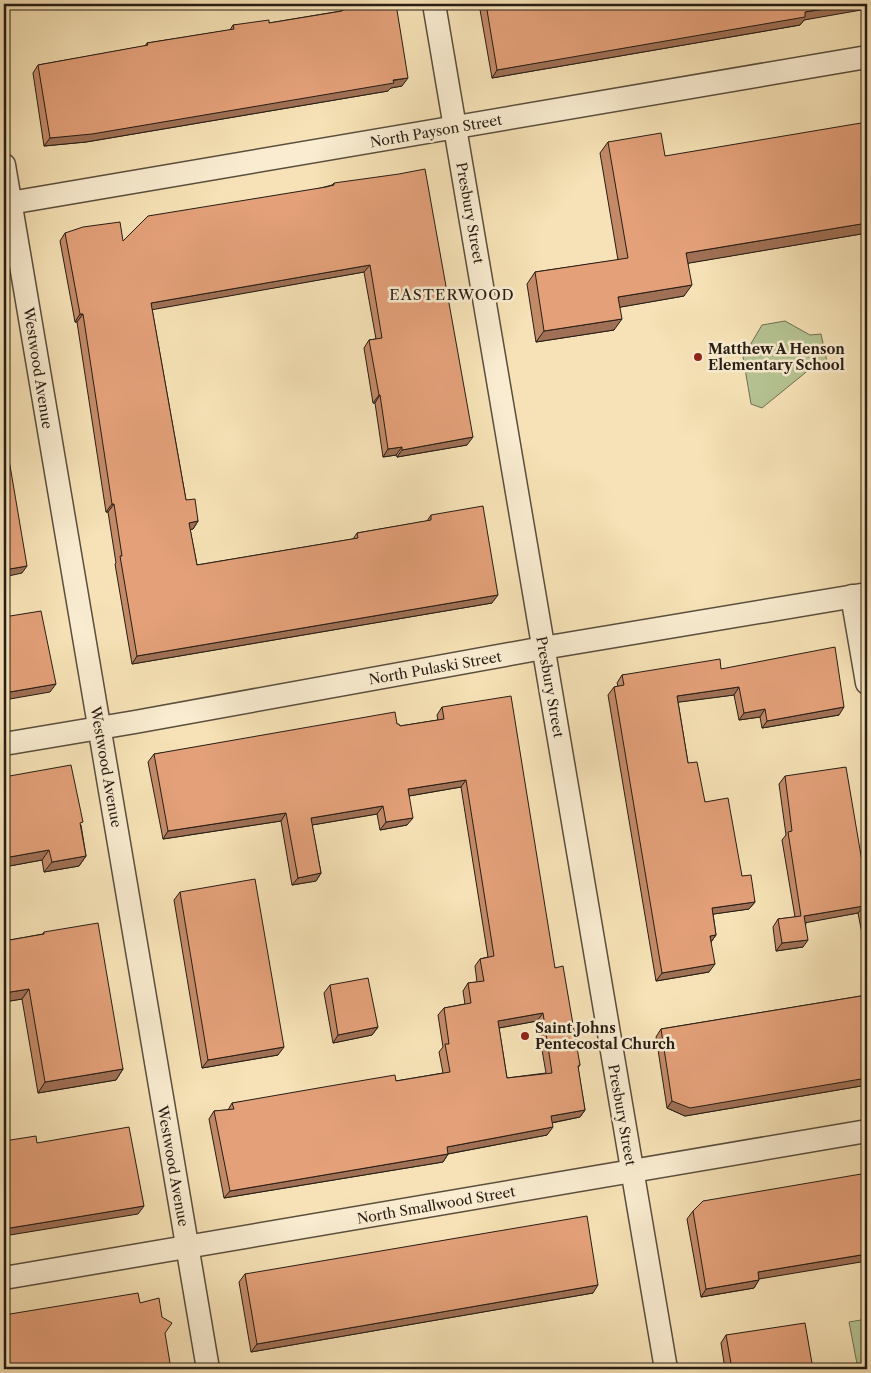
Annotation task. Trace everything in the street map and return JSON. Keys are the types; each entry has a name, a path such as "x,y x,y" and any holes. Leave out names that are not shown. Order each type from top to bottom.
{"street":[{"name":"Presbury Street","path":"434,4 666,1369"},
{"name":"North Payson Street","path":"7,203 867,56"},
{"name":"Westwood Avenue","path":"4,164 7,203 208,1369"},
{"name":"North Pulaski Street","path":"4,744 99,729 543,648 860,595"},
{"path":"860,595 867,683"},
{"name":"North Smallwood Street","path":"4,1278 867,1131"}],"green space":[{"path":"785,321 810,335 821,334 827,362 816,364 762,408 751,404 743,357 762,325"},
{"path":"867,1319 867,1369 858,1369 849,1322"}],"building":[{"path":"396,4 408,78 393,80 394,83 92,134 50,138 38,65 148,45 147,43 234,29 233,25 269,20 269,23"},
{"path":"486,4 856,4 805,12 805,17 497,70"},
{"path":"867,122 867,223 686,253 692,285 618,297 622,319 544,331 535,272 628,258 608,142 661,133 665,156"},
{"path":"425,169 473,437 402,450 402,447 388,449 369,340 382,338 370,265 151,303 186,500 195,499 198,521 189,523 197,565 358,538 357,533 431,520 431,515 483,506 498,595 137,656 83,314 80,314 65,233 83,227 120,222 123,241 148,216"},
{"path":"4,430 27,566 4,570"},
{"path":"41,611 56,684 4,693 4,617"},
{"path":"835,647 844,707 767,721 765,709 744,713 739,687 677,696 688,763 697,762 705,802 728,798 742,876 751,875 755,902 712,908 716,935 710,936 715,964 662,973 614,687 624,685 622,675 720,659 721,669"},
{"path":"511,696 555,968 563,966 580,1065 578,1066 585,1110 551,1116 553,1127 447,1147 448,1154 230,1191 214,1111 234,1109 232,1103 395,1075 396,1081 450,1072 445,1044 449,1044 444,1008 471,1003 468,983 484,981 480,959 494,956 466,780 408,789 413,818 386,822 383,806 311,818 321,873 298,878 286,813 168,831 154,754 395,712 397,724 400,726 444,719 442,707","holes":["543,1013 552,1073 507,1078 498,1021"]},
{"path":"71,765 83,822 80,823 86,856 52,862 49,850 4,858 4,777"},
{"path":"846,767 867,891 867,924 864,906 804,916 808,940 782,943 778,919 801,916 788,832 792,831 785,776"},
{"path":"255,879 284,1047 208,1060 180,892"},
{"path":"98,923 123,1069 45,1082 29,989 4,993 4,941"},
{"path":"368,978 378,1027 338,1035 330,985"},
{"path":"867,995 867,1078 690,1108 672,1101 661,1029"},
{"path":"129,1127 144,1206 4,1229 4,1141 36,1136 37,1143"},
{"path":"867,1173 867,1254 758,1272 759,1280 706,1289 693,1211 703,1201"},
{"path":"587,1216 598,1285 257,1344 245,1274"},
{"path":"138,1293 140,1303 159,1298 162,1317 172,1323 165,1333 171,1369 4,1369 4,1315"},
{"path":"805,1323 813,1369 732,1369 726,1335"},
{"path":"632,1365 632,1369 609,1369"}],"place":[{"name":"Matthew A Henson Elementary School","path":"698,357"},
{"name":"Saint Johns Pentecostal Church","path":"525,1036"}],"district":[{"name":"EASTERWOOD","path":"452,295"}]}
